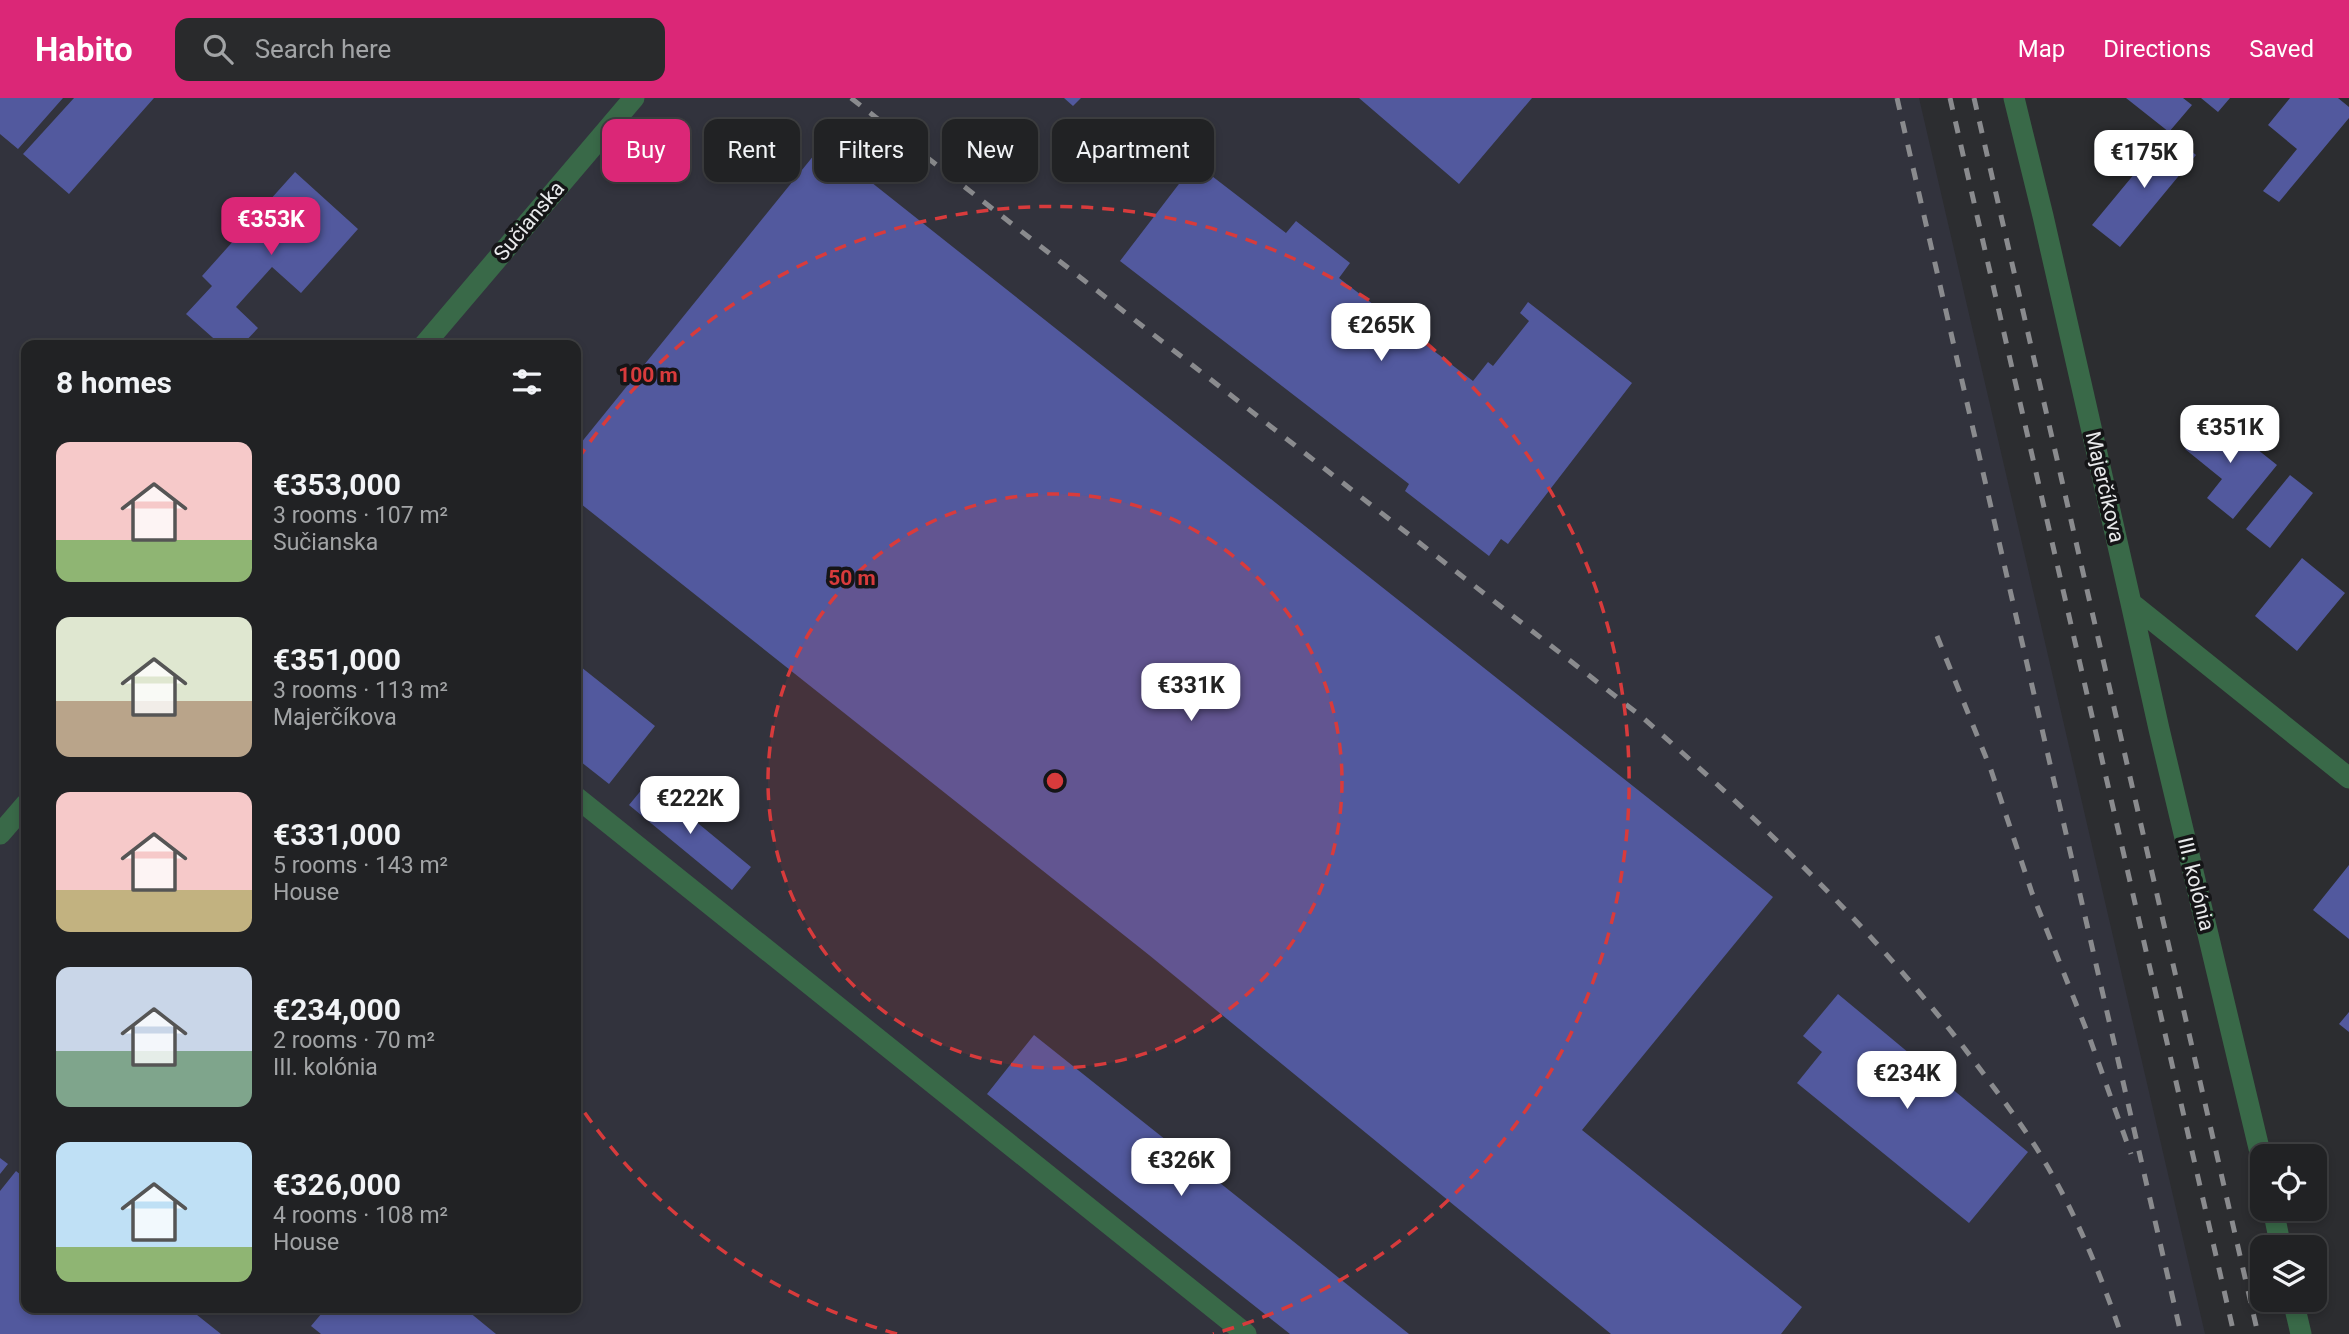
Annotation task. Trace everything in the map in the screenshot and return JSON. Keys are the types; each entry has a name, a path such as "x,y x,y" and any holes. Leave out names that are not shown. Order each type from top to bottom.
{"street":[{"name":"Sučianska","path":"428,340 634,98"},
{"name":"Majerčíkova","path":"2014,98 2131,603"},
{"path":"2131,603 2349,778"},
{"name":"III. kolónia","path":"2131,603 2258,1144"},
{"path":"581,801 1246,1334"},
{"path":"0,834 21,810"},
{"path":"2296,1312 2301,1334"}],"shaded area":[{"path":"0,98 1919,98 2205,1334 0,1334"}],"building":[{"path":"0,98 63,98 18,149 0,134"},
{"path":"74,98 154,98 69,194 23,154"},
{"path":"1064,98 1081,98 1073,106"},
{"path":"1359,98 1532,98 1459,184"},
{"path":"2126,98 2183,98 2192,105 2169,132"},
{"path":"2201,98 2230,98 2218,112"},
{"path":"2290,98 2338,98 2349,107 2349,118 2279,202 2263,191 2297,149 2268,125"},
{"path":"2169,132 2196,155 2120,247 2092,225"},
{"path":"814,155 814,182 871,182 1773,897 1582,1130 1802,1307 1781,1334 1611,1334 1149,955 581,504 581,443 792,182 800,182 800,172"},
{"path":"295,172 358,229 301,293 272,267 236,307 258,328 247,340 215,340 186,314 212,286 202,276"},
{"path":"1214,178 1286,233 1296,221 1350,263 1339,278 1473,381 1488,362 1493,366 1529,321 1520,313 1528,302 1632,383 1508,544 1501,539 1489,556 1405,491 1409,484 1120,261 1180,182 1214,182"},
{"path":"2213,414 2277,465 2233,519 2207,498 2222,479 2185,449"},
{"path":"2290,475 2313,493 2270,548 2246,529"},
{"path":"2302,558 2345,593 2297,651 2255,616"},
{"path":"581,667 655,726 609,784 581,762"},
{"path":"648,782 751,867 732,890 629,805"},
{"path":"2349,865 2349,939 2313,910"},
{"path":"1838,994 2028,1152 1969,1223 1797,1083 1822,1052 1803,1036"},
{"path":"2349,1012 2349,1032 2339,1024"},
{"path":"1034,1035 1409,1334 1290,1334 987,1094"},
{"path":"0,1158 8,1164 0,1174"},
{"path":"16,1171 21,1175 21,1313 195,1313 221,1334 0,1334 0,1191"},
{"path":"322,1313 470,1313 496,1334 321,1334 311,1326"}],"railway":[{"path":"851,98 1642,717 1777,841 1903,974 1942,1020 2023,1128 2058,1184 2079,1226 2121,1334"},
{"path":"1897,98 2181,1334"},
{"path":"1950,98 2234,1334"},
{"path":"1974,98 2258,1334"},
{"path":"1937,636 1991,770 2032,893 2090,1039 2131,1154"}]}
